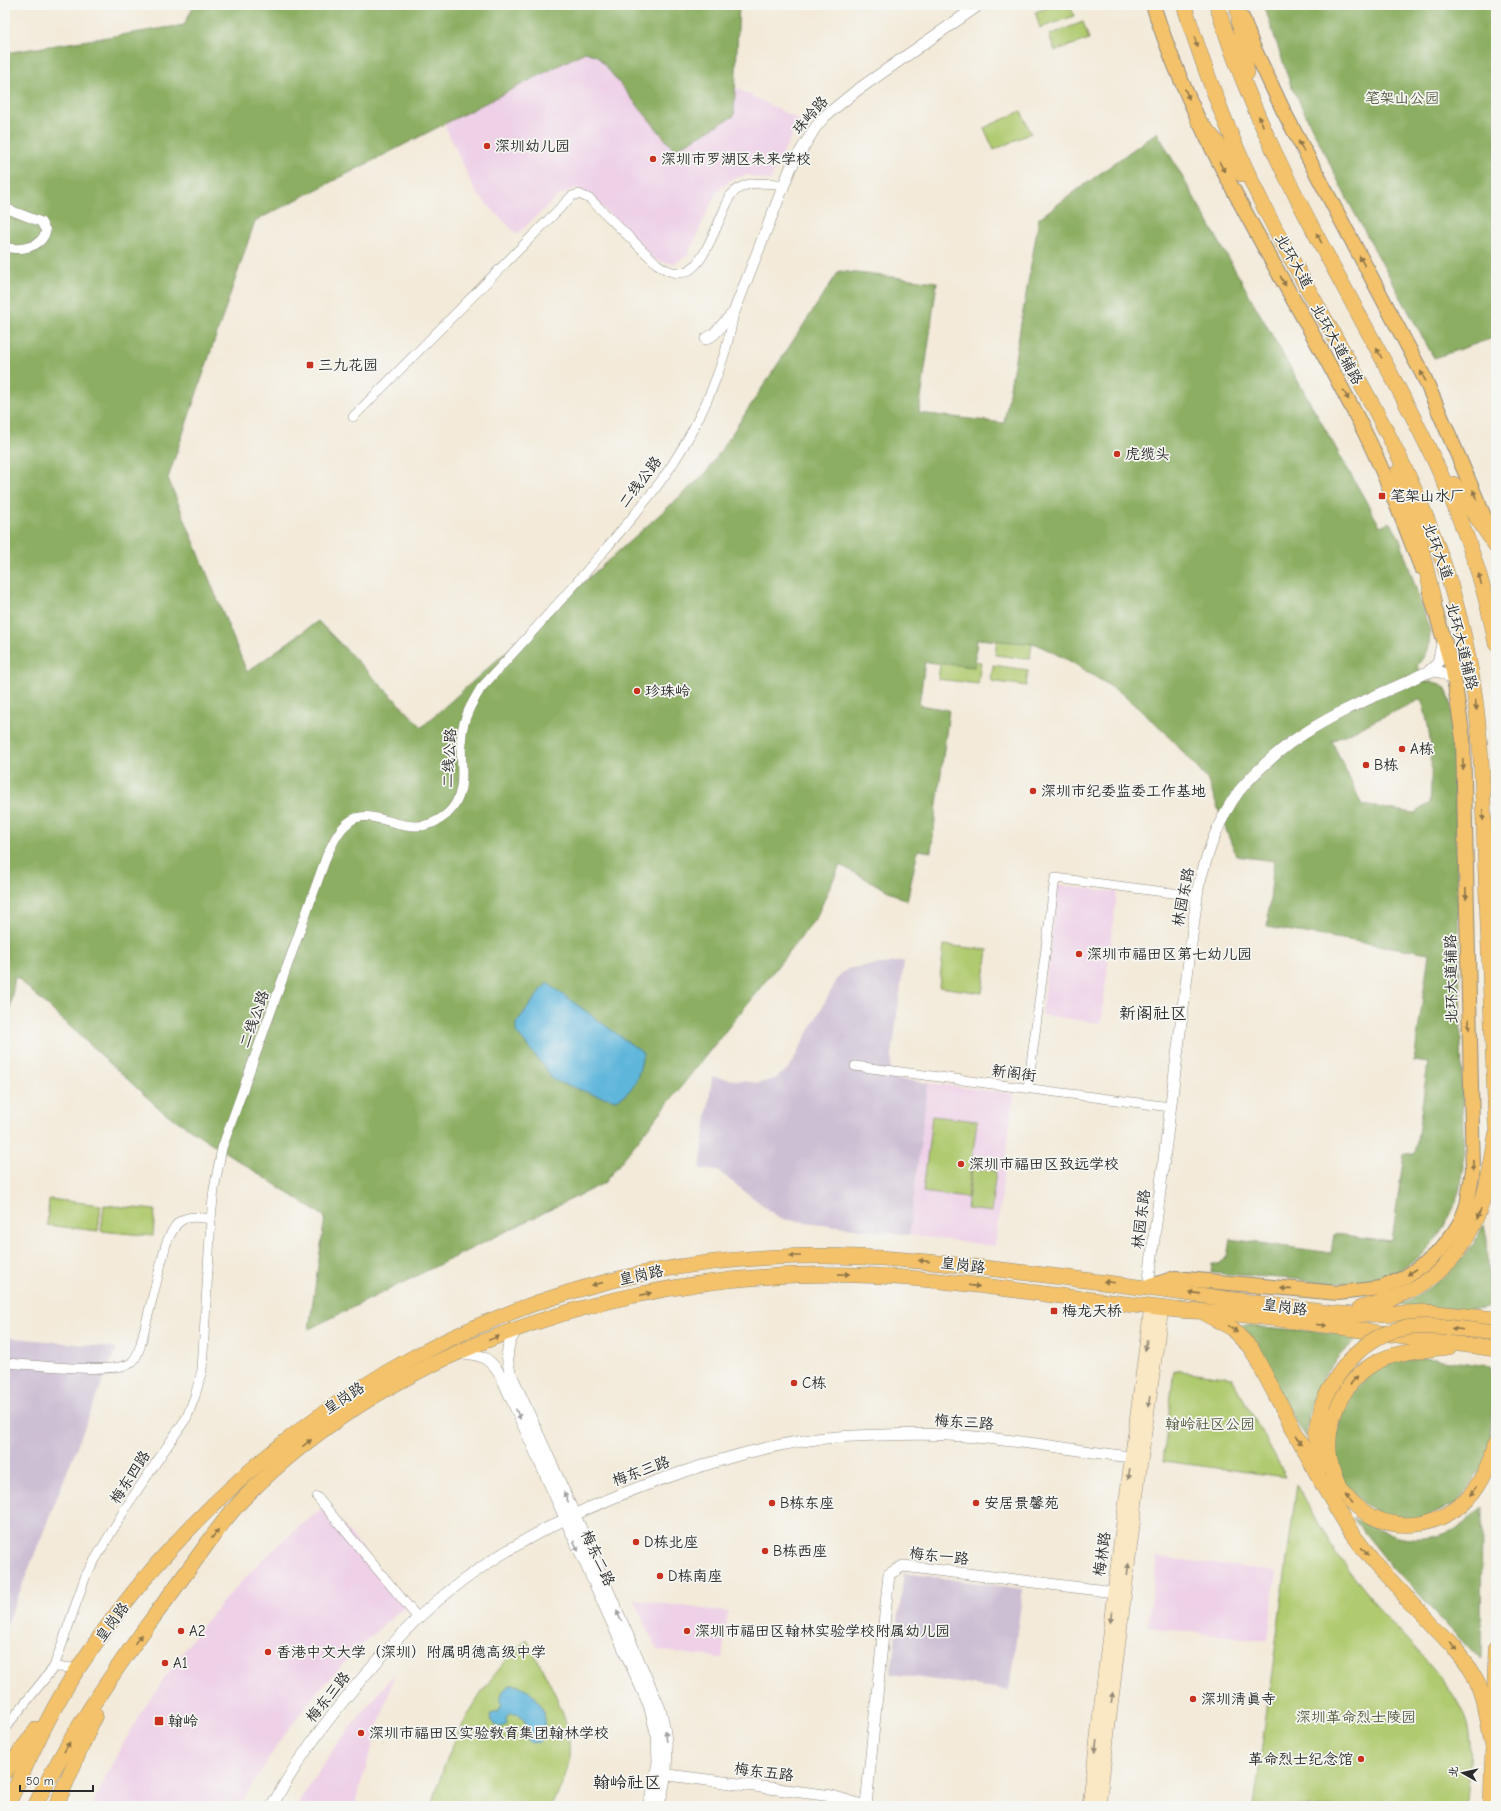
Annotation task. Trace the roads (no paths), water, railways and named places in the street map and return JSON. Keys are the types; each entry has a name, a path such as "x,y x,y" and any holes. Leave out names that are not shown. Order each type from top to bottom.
{"highway":[{"name":"北环大道","path":"1184,5 1199,54 1221,110 1265,209 1379,418 1416,493 1437,545 1456,603 1475,693 1482,776 1496,1125"},
{"name":"北环大道","path":"1217,5 1249,94 1293,189 1424,436 1454,501 1478,569 1496,644"},
{"path":"1238,5 1249,94"},
{"path":"1198,120 1227,154 1265,209"},
{"path":"1379,418 1420,543 1434,602"},
{"path":"1424,436 1496,545"},
{"path":"1329,1313 1362,1308 1416,1288 1452,1257 1464,1244 1474,1226 1481,1208 1490,1174 1496,1135"},
{"name":"皇岗路","path":"8,1806 60,1699 78,1668 127,1602 186,1531 256,1464 309,1422 358,1389 435,1346 517,1309 580,1288 650,1271 718,1262 777,1256 878,1257 917,1260 1148,1287 1329,1313 1356,1315 1422,1312 1496,1319"},
{"name":"皇岗路","path":"35,1806 72,1737 109,1679 240,1501 265,1478 324,1430 371,1398 458,1353 518,1328 565,1313 651,1292 750,1278 857,1274 912,1278 1412,1336 1496,1349"},
{"path":"1199,1311 1230,1327 1251,1348 1325,1489 1351,1532 1368,1554 1453,1647 1470,1669 1478,1683 1484,1702 1494,1749"},
{"path":"1325,1489 1316,1452 1316,1434 1322,1405 1336,1376 1365,1346 1379,1337 1397,1330 1418,1327 1449,1328 1496,1333"},
{"path":"1470,1346 1406,1353 1387,1357 1373,1363 1360,1373 1341,1396 1334,1411 1330,1430 1331,1463 1336,1479 1344,1493 1353,1504 1369,1515 1384,1522 1397,1525 1427,1523 1443,1517 1457,1509 1470,1496 1489,1466 1496,1443"},
{"path":"1491,1806 1496,1649"},
{"path":"56,1806 109,1679"},
{"path":"5,1772 60,1699"}],"main road":[{"name":"北环大道辅路","path":"1148,1287 1169,1279 1180,1278 1338,1293 1381,1288 1403,1278 1423,1265 1441,1250 1461,1221 1472,1187 1473,1170 1463,752 1460,711 1443,630 1434,602 1386,479 1365,433 1198,120 1173,61 1153,5"},
{"path":"1238,5 1252,44 1284,112 1424,376 1496,545"},
{"name":"北环大道辅路","path":"1460,711 1482,776"},
{"name":"梅林路","path":"1089,1806 1157,1307"},
{"name":"梅林路","path":"1099,1806 1119,1592"}],"street":[{"name":"珠岭路","path":"706,340 714,334 734,312 772,219 783,184 805,141 825,116 856,91 979,5"},
{"path":"353,417 572,196 579,194 590,199 657,264 668,271 681,272 694,268 703,257 730,196 735,190 748,183 783,184"},
{"path":"5,208 41,222 46,231 44,239 33,246 15,250 5,247"},
{"name":"二线公路","path":"211,1219 214,1189 222,1148 327,855 335,838 349,821 356,818 378,819 410,827 424,827 439,820 453,807 460,796 462,785 461,747 465,718 470,705 481,688 579,580 658,485 672,464 697,420 709,392 731,331 734,312"},
{"name":"林园东路","path":"1427,673 1434,668 1440,658 1443,644 1443,630"},
{"name":"林园东路","path":"1148,1287 1196,896 1204,863 1226,810 1253,776 1290,744 1327,719 1357,703 1433,671 1444,673 1451,678 1455,685"},
{"path":"1028,1088 1055,878 1196,896"},
{"name":"新阁街","path":"854,1066 1170,1107"},
{"path":"5,1363 96,1368 119,1367 130,1363 136,1357 140,1347 166,1244 172,1231 178,1222 184,1218 198,1217 211,1219"},
{"name":"梅东四路","path":"5,1728 54,1667 71,1612 86,1575 128,1504 187,1417 200,1383 205,1332 211,1219"},
{"name":"梅东二路","path":"518,1328 507,1349 510,1372 569,1517"},
{"name":"梅东二路","path":"458,1353 484,1357 496,1368 569,1517 660,1709 668,1746 662,1774 658,1806"},
{"name":"梅东三路","path":"272,1806 304,1752 325,1723 354,1688 418,1618 449,1592 496,1558 569,1517 620,1494 677,1473 746,1453 795,1442 875,1435 948,1435 1137,1457"},
{"path":"317,1498 418,1618"},
{"name":"梅东一路","path":"865,1806 889,1574 902,1566 1119,1592"},
{"path":"54,1667 78,1668"},
{"name":"梅东二路","path":"648,1806 662,1774"},
{"name":"梅东五路","path":"662,1774 832,1796 865,1806"}],"water":[{"path":"547,983 643,1053 636,1081 629,1091 623,1096 616,1100 592,1094 553,1080 544,1066 516,1032 516,1023"},
{"path":"511,1685 520,1686 529,1691 541,1706 545,1726 544,1735 539,1742 531,1743 526,1739 525,1721 520,1715 510,1713 506,1718 507,1724 502,1727 495,1725 490,1718 491,1714 498,1712 502,1705 502,1693"}],"place":[{"name":"深圳幼儿园","path":"487,146"},
{"name":"深圳市罗湖区未来学校","path":"653,159"},
{"name":"三九花园","path":"310,365"},
{"name":"虎缆头","path":"1117,454"},
{"name":"笔架山水厂","path":"1382,496"},
{"name":"珍珠岭","path":"637,691"},
{"name":"A栋","path":"1402,749"},
{"name":"B栋","path":"1366,765"},
{"name":"深圳市纪委监委工作基地","path":"1033,791"},
{"name":"深圳市福田区第七幼儿园","path":"1079,954"},
{"name":"深圳市福田区致远学校","path":"961,1164"},
{"name":"梅龙天桥","path":"1054,1311"},
{"name":"C栋","path":"794,1383"},
{"name":"B栋东座","path":"772,1503"},
{"name":"安居景馨苑","path":"976,1503"},
{"name":"D栋北座","path":"636,1542"},
{"name":"B栋西座","path":"765,1551"},
{"name":"D栋南座","path":"660,1576"},
{"name":"A2","path":"181,1631"},
{"name":"深圳市福田区翰林实验学校附属幼儿园","path":"687,1631"},
{"name":"香港中文大学（深圳）附属明德高级中学","path":"268,1652"},
{"name":"A1","path":"165,1663"},
{"name":"深圳清真寺","path":"1193,1699"},
{"name":"翰岭","path":"159,1721"},
{"name":"深圳市福田区实验教育集团翰林学校","path":"361,1733"},
{"name":"革命烈士纪念馆","path":"1361,1759"}],"district":[{"name":"新阁社区","path":"1153,1013"},
{"name":"翰岭社区","path":"627,1782"}],"park label":[{"name":"笔架山公园","path":"1402,98"},
{"name":"翰岭社区公园","path":"1210,1424"},
{"name":"深圳革命烈士陵园","path":"1356,1717"}]}
